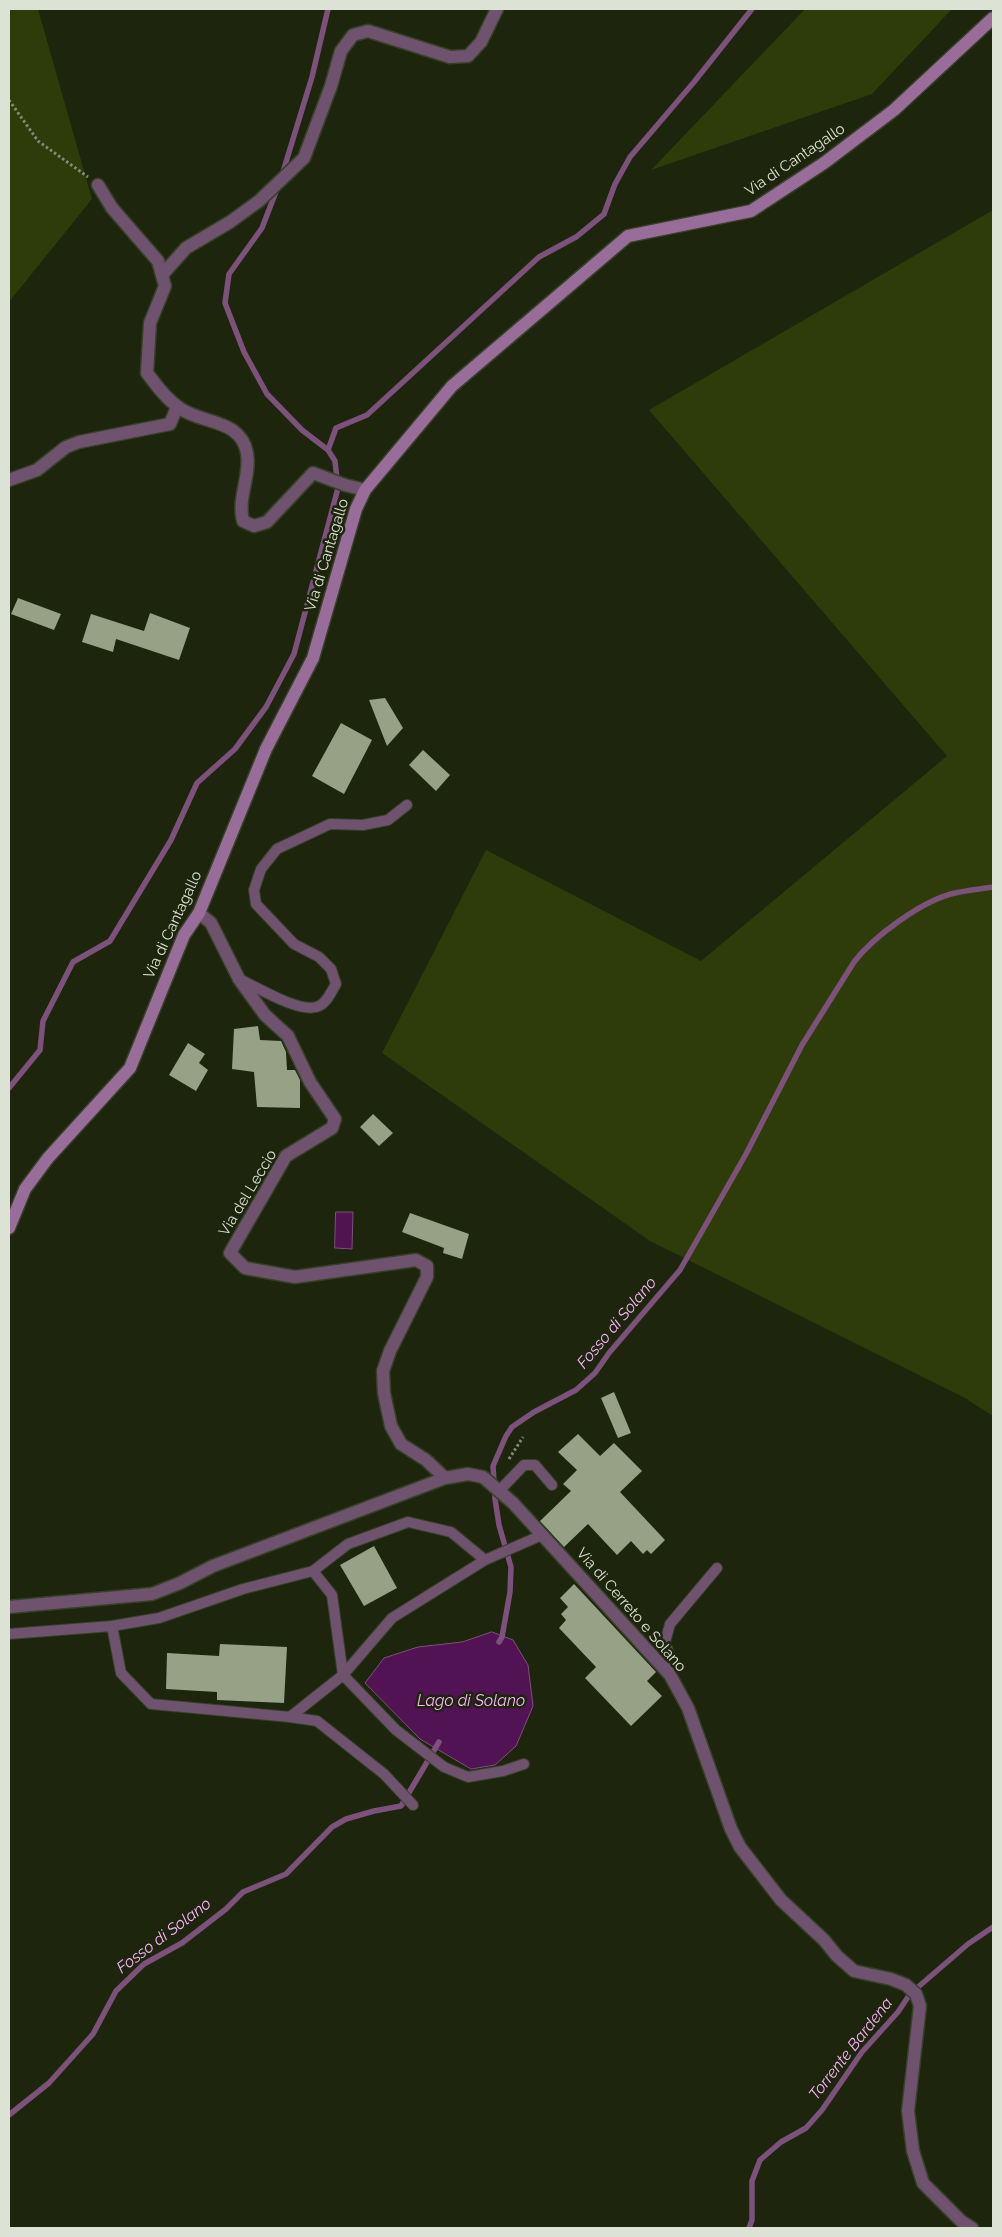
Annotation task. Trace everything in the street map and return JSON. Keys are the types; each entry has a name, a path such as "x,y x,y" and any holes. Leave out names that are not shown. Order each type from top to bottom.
{"street":[{"path":"162,275 186,248 230,222 259,201 304,158 331,86 341,51 353,34 368,32 450,57 468,56 481,42 497,9"},
{"name":"Via di Cantagallo","path":"9,1228 25,1190 48,1158 130,1068 184,935 199,913 266,749 313,658 356,509 365,490 452,386 628,236 751,211 824,163 894,110 993,18"},
{"path":"98,185 112,208 158,261 165,286 150,323 147,373 168,400 182,410 231,428 242,440 247,453 246,480 240,508 242,520 254,526 266,522 312,474 365,490"},
{"path":"9,480 37,470 66,446 170,424 178,407"},
{"name":"Via del Leccio","path":"199,913 212,923 239,979 264,1016 288,1036 310,1082 335,1119 332,1128 286,1156 230,1253 245,1268 295,1277 416,1260 427,1266 427,1277 390,1351 383,1371 384,1393 391,1426 401,1444 426,1460 445,1478"},
{"name":"Via di Cerreto e Solano","path":"9,1608 152,1594 180,1583 213,1566 445,1478 468,1474 483,1477 513,1503 670,1675 688,1708 732,1830 746,1855 781,1900 854,1971 891,1979 906,1985 916,1994 920,2006 908,2111 913,2151 923,2183 962,2222 972,2228"}],"lane":[{"path":"239,979 306,1008 318,1007 328,998 336,984 331,970 319,957 294,944 256,904 254,890 261,869 277,849 330,824 363,825 388,820 407,805"},
{"path":"499,1491 524,1465 535,1465 552,1485"},
{"path":"9,1634 112,1626 159,1618 243,1589 314,1571 348,1544 408,1522 451,1532 485,1560"},
{"path":"290,1717 343,1675 392,1618 485,1560 542,1535"},
{"path":"670,1675 672,1660 665,1642 670,1624 717,1568"},
{"path":"314,1571 332,1595 343,1675 396,1730 444,1767 468,1777 503,1772 524,1764"},
{"path":"112,1626 121,1674 151,1704 317,1721 384,1774 413,1805"}],"path":[{"path":"9,100 38,142 98,185"}],"green space":[{"path":"9,9 38,9 92,199 9,302"},
{"path":"805,9 952,9 872,94 651,170"},
{"path":"993,210 993,1416 965,1398 650,1241 382,1053 486,850 701,961 947,756 649,410"}],"water":[{"path":"336,1212 353,1212 352,1249 335,1248"},
{"name":"Lago di Solano","path":"492,1632 513,1640 528,1665 533,1706 516,1746 495,1765 471,1769 420,1739 365,1683 384,1658 418,1647 462,1642"}],"building":[{"path":"18,598 61,614 54,630 11,614"},
{"path":"150,613 190,628 179,660 116,639 113,652 82,642 91,614 144,631"},
{"path":"385,698 403,728 387,746 369,700"},
{"path":"341,723 372,740 344,794 312,776"},
{"path":"423,750 450,775 436,791 409,765"},
{"path":"258,1026 260,1040 281,1041 286,1052 287,1070 295,1070 300,1080 300,1108 257,1107 254,1072 232,1069 234,1029"},
{"path":"188,1043 205,1054 199,1063 208,1070 196,1091 169,1075"},
{"path":"373,1114 393,1133 379,1146 360,1127"},
{"path":"410,1213 469,1234 462,1259 443,1253 444,1248 402,1232"},
{"path":"614,1392 631,1433 618,1438 601,1398"},
{"path":"578,1434 600,1456 614,1443 642,1471 620,1492 665,1540 651,1554 647,1550 643,1554 631,1541 617,1555 588,1524 564,1547 540,1521 571,1491 563,1484 577,1470 558,1452"},
{"path":"374,1546 397,1588 364,1606 340,1565"},
{"path":"574,1584 656,1672 647,1681 662,1696 631,1726 585,1678 596,1667 559,1628 566,1620 561,1614 568,1607 560,1598"},
{"path":"220,1644 287,1647 284,1703 217,1700 217,1692 166,1689 167,1653 219,1656"}],"waterway":[{"path":"282,175 312,77 328,9"},
{"path":"9,1088 40,1050 43,1021 73,962 110,941 171,840 197,783 235,749 266,707 294,654 338,488 335,461 328,450 336,428 367,415 539,257 576,237 604,214 615,184 630,157 694,82 752,9"},
{"path":"277,189 262,228 229,274 225,303 244,352 267,394 302,430 328,450"},
{"name":"Fosso di Solano","path":"499,1642 502,1637 510,1592 511,1567 499,1525 493,1466 506,1436 512,1427 534,1412 576,1390 595,1373 609,1353 680,1270 746,1154 802,1045 854,962 874,941 914,911 942,897 955,893 993,887"},
{"name":"Fosso di Solano","path":"9,2115 49,2083 93,2034 116,1991 144,1964 182,1943 226,1909 243,1892 286,1874 332,1827 346,1819 401,1806 439,1742"},
{"name":"Torrente Bardena","path":"749,2228 752,2220 752,2181 760,2160 781,2142 806,2128 822,2110 862,2052 898,2012 910,1994 968,1944 993,1927"}]}
